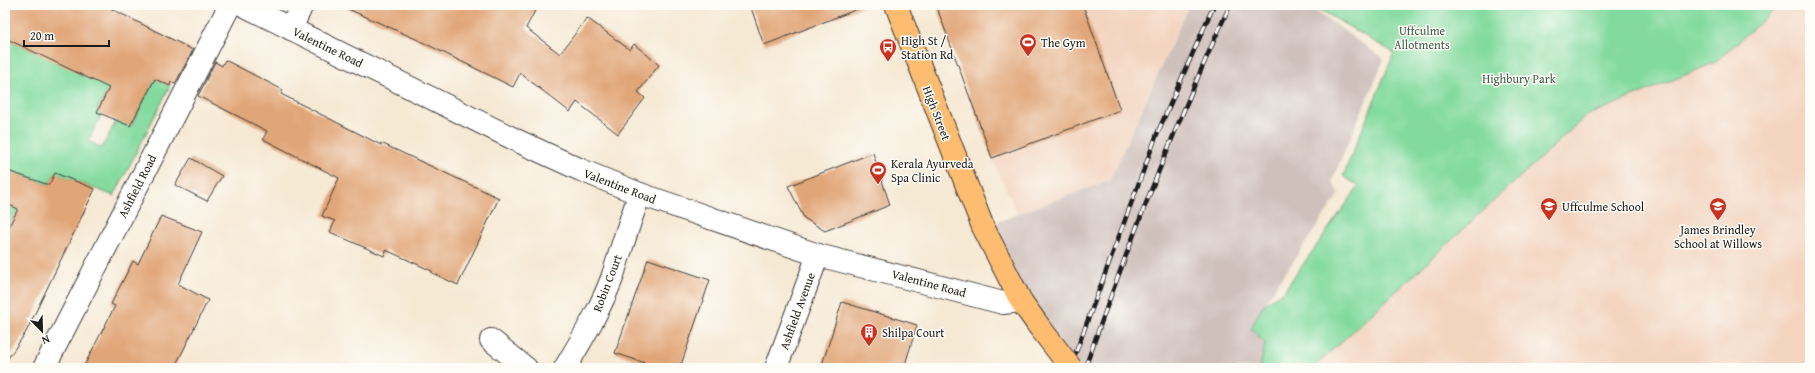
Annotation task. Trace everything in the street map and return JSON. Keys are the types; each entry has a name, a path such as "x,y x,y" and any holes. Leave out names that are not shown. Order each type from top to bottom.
{"highway":[{"name":"High Street","path":"896,5 983,227 1021,301 1071,368"}],"street":[{"name":"Ashfield Road","path":"44,368 230,5"},
{"name":"Valentine Road","path":"242,5 518,141 581,170 640,194 818,254 1004,303 1021,301"},
{"path":"292,29 302,5"},
{"name":"Robin Court","path":"565,368 591,324 611,280 627,228 640,194"},
{"name":"Ashfield Avenue","path":"776,368 818,254"},
{"path":"491,340 526,368"}],"shaded area":[{"path":"936,5 1188,5 1110,180 1018,215 992,158"},
{"path":"1189,5 1307,5 1384,59 1332,181 1339,194 1264,304 1251,328 1265,344 1260,368 1071,368 983,227 1110,180"},
{"path":"1780,5 1810,5 1810,368 1313,368 1586,116 1714,63"}],"green space":[{"name":"Highbury Park","path":"1312,5 1780,5 1714,63 1586,116 1313,368 1260,368 1265,344 1251,328 1264,304 1284,291 1359,186 1343,176 1394,53"},
{"path":"44,23 126,64 108,90 97,111 102,114 88,141 102,148 117,119 131,126 155,79 170,86 114,196 55,173 49,185 5,170 5,38 30,50"},
{"path":"5,203 31,215 12,220 5,234"}],"building":[{"path":"5,5 104,5 193,50 175,84 171,82 170,86 155,79 130,126 97,112 109,88 5,38"},
{"path":"339,5 538,5 526,28 560,54 587,18 630,50 634,44 659,65 638,92 645,98 618,134 577,102 570,112 520,73 513,87 416,39"},
{"path":"750,5 863,5 863,7 764,45"},
{"name":"The Gym","path":"936,5 1083,5 1120,110 992,158"},
{"path":"225,60 283,90 281,94 381,145 381,143 499,198 458,285 432,273 432,271 386,250 384,256 330,232 335,221 322,216 339,178 263,139 267,131 198,96 215,62 222,66"},
{"path":"873,153 890,205 825,231 804,218 788,186"},
{"path":"191,158 222,176 207,201 175,185"},
{"path":"5,170 49,185 55,173 95,189 26,332 5,363 5,234 18,209 5,203"},
{"path":"161,216 202,232 178,284 208,300 184,349 174,368 83,368 115,306 111,304 133,261 138,264"},
{"path":"648,259 710,280 680,368 660,368 615,353"},
{"name":"Shilpa Court","path":"842,302 917,325 904,368 821,368"}],"railway":[{"path":"1070,368 1157,134 1214,5"},
{"path":"1085,368 1153,185 1230,5"}],"place":[{"name":"The Gym","path":"1028,57"},
{"name":"High St / Station Rd","path":"888,62"},
{"name":"Kerala Ayurveda Spa Clinic","path":"878,185"},
{"name":"Uffculme School","path":"1549,221"},
{"name":"James Brindley School at Willows","path":"1718,221"},
{"name":"Shilpa Court","path":"869,347"}],"park label":[{"name":"Uffculme Allotments","path":"1422,37"}]}
